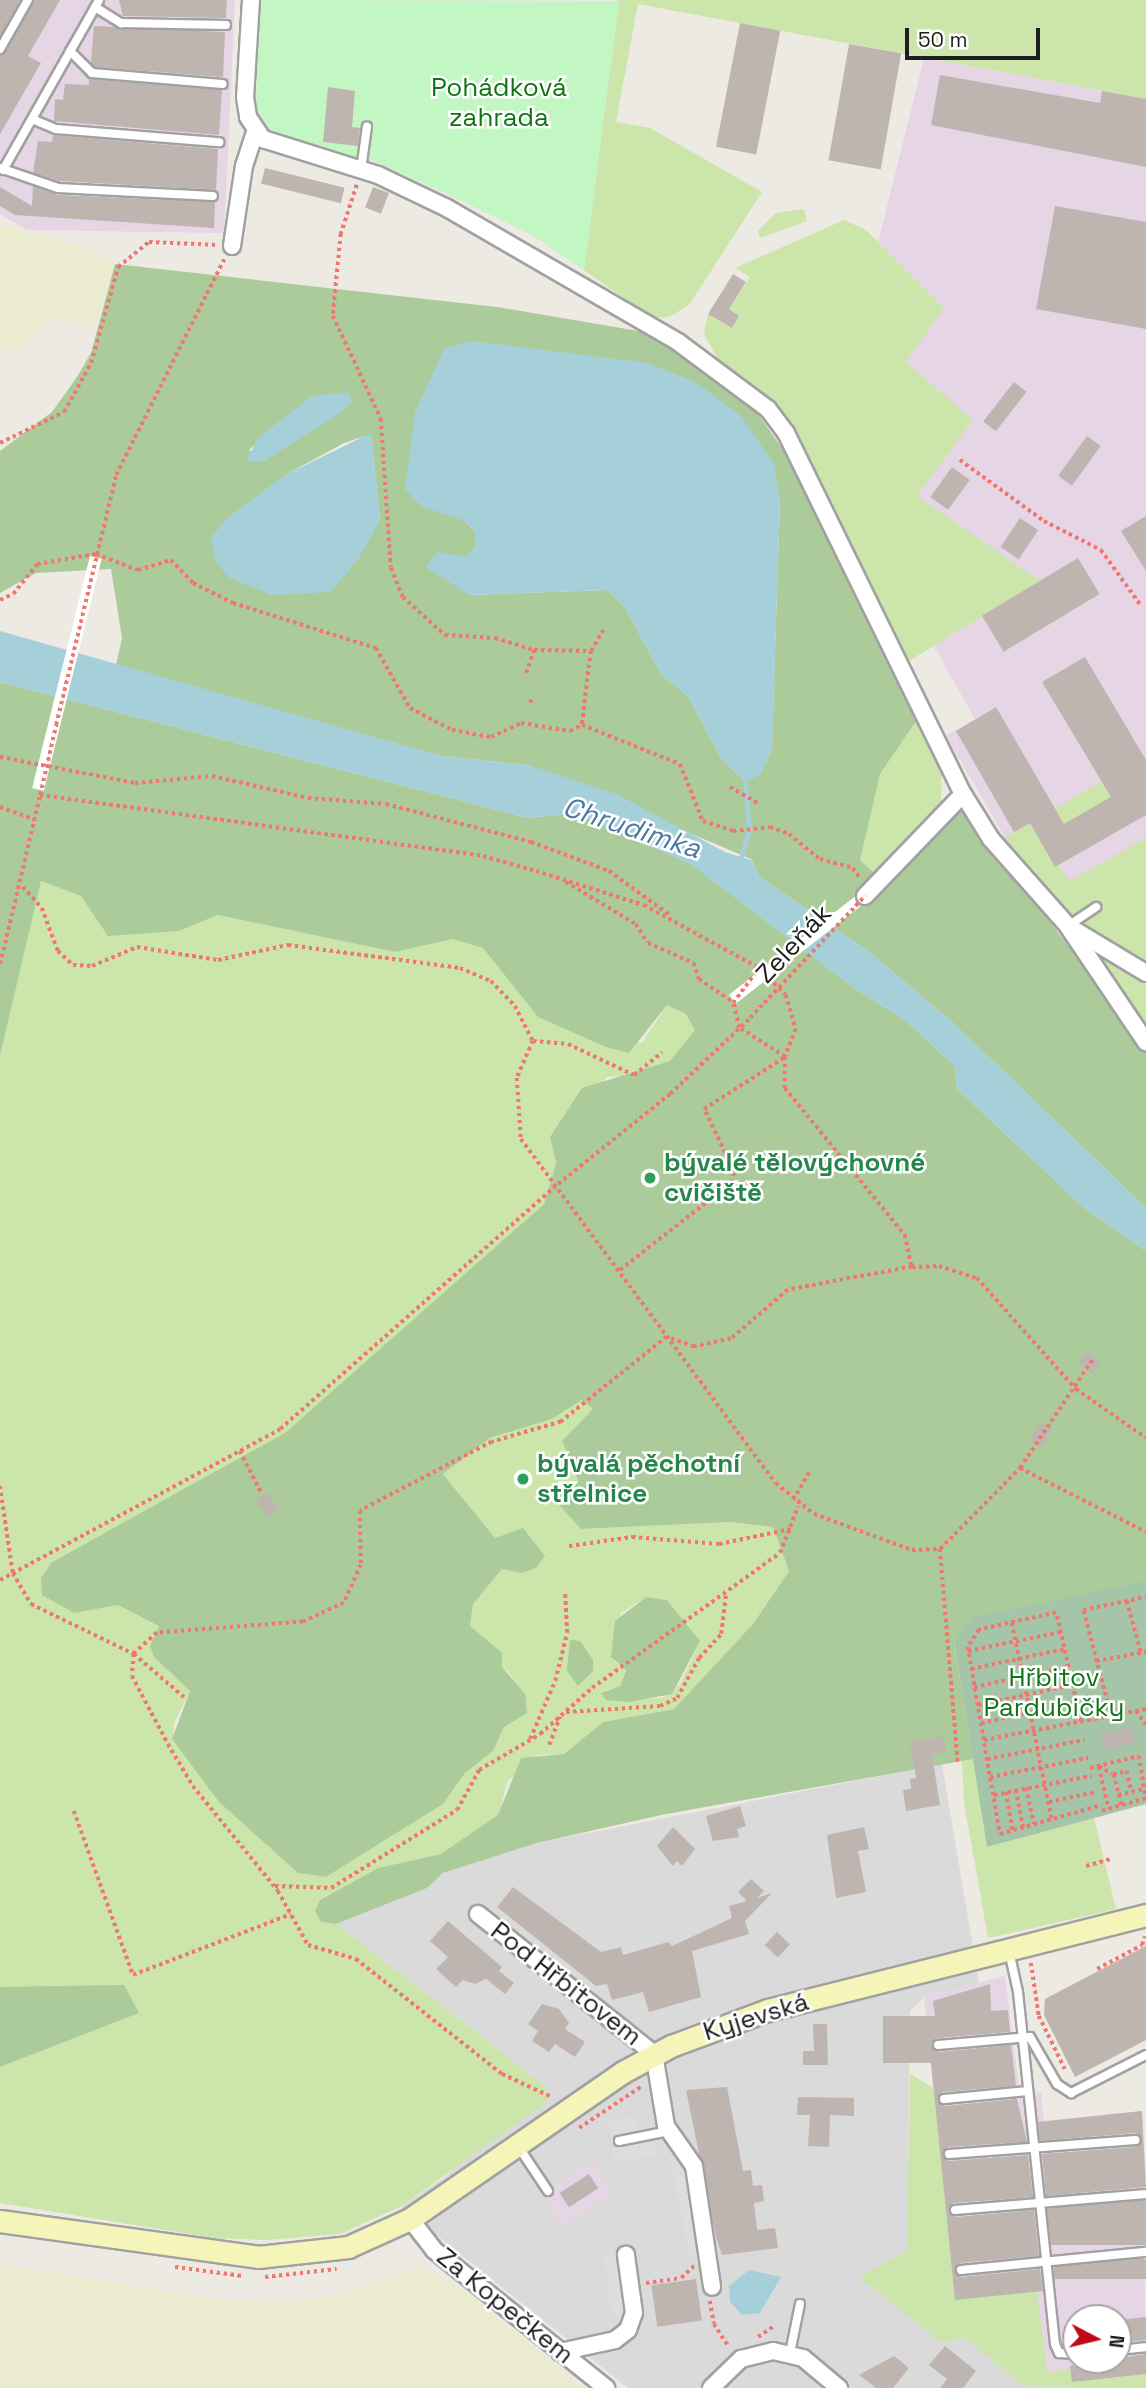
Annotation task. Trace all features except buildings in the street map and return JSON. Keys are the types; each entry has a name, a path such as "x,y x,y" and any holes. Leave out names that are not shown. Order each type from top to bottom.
{"street":[{"path":"232,246 244,166 255,132 246,97 251,0"},
{"path":"255,132 272,144 361,170 447,208 572,276 678,342 768,410 792,445 963,794 1017,873 1068,926 1146,1042"},
{"path":"870,891 963,794"},
{"path":"1068,926 1146,974"},
{"name":"Pod Hřbitovem","path":"478,1914 658,2063"},
{"name":"Kyjevská","path":"0,2221 282,2257 348,2247 410,2220 570,2109 755,2014 1146,1915"},
{"path":"658,2063 669,2131 692,2158 712,2287"},
{"name":"Za Kopečkem","path":"410,2220 434,2250 606,2388"},
{"path":"561,2352 622,2337 633,2319 626,2255"},
{"path":"711,2388 741,2359 790,2353 839,2388"}],"lane":[{"path":"0,49 28,0"},
{"path":"213,196 58,188 1,169 97,3 121,23 226,25"},
{"path":"70,51 92,73 223,83"},
{"path":"32,119 56,129 219,142"},
{"path":"361,170 367,126"},
{"path":"1068,926 1096,907"},
{"path":"1008,1949 1022,2036 1056,2349 1062,2350"},
{"path":"938,2045 1022,2036 1034,2041 1067,2093 1146,2055"},
{"path":"944,2099 1028,2091"},
{"path":"619,2141 669,2131"},
{"path":"949,2154 1135,2140"},
{"path":"518,2146 548,2191"},
{"path":"954,2210 1146,2194"},
{"path":"961,2270 1146,2252"},
{"path":"790,2353 800,2304"}],"path":[{"path":"361,170 341,234 331,296 333,316 381,419 391,568 404,597 445,635 495,638 534,650 591,651"},
{"path":"0,443 64,412 90,363 118,267 149,242 232,246 136,426 116,475 40,795 22,886 0,964"},
{"path":"960,460 1044,521 1101,550 1142,607"},
{"path":"0,600 13,594 37,564 96,556 138,570 171,560 193,583 233,603 376,648 410,708 452,730 491,737 521,723 570,731 582,725 680,764 703,821 733,831 770,827 789,834 820,859 853,868 870,891"},
{"path":"582,725 591,651 603,630"},
{"path":"526,673 534,650"},
{"path":"530,703 532,696"},
{"path":"0,757 135,783 212,776 308,798 386,804 531,842 608,871 679,922 759,968 786,996 796,1029 785,1057 785,1088 905,1235 912,1268"},
{"path":"730,787 758,803"},
{"path":"40,795 483,856 558,878 679,922"},
{"path":"0,807 36,820"},
{"path":"558,878 636,924 648,943 694,963 699,979 733,1003 739,1028 785,1057"},
{"path":"22,886 42,908 58,951 73,965 92,966 137,947 218,960 288,945 460,968 491,981 515,1006 533,1041"},
{"name":"Zeleňák","path":"0,1580 279,1429 558,1184 670,1094 750,1018 870,891"},
{"path":"733,1003 759,968"},
{"path":"533,1041 568,1044 634,1075 662,1052"},
{"path":"533,1041 517,1078 516,1117 521,1139 558,1184 667,1337 799,1506 912,1550 940,1549 1020,1468 1094,1357"},
{"path":"620,1270 731,1183 734,1172 704,1109 785,1057"},
{"path":"667,1337 694,1347 731,1339 788,1290 912,1268 939,1266 977,1278 1076,1389 1146,1438"},
{"path":"570,2109 502,2074 356,1959 308,1945 275,1886 174,1755 132,1676 134,1654 157,1633 303,1622 344,1603 361,1565 360,1511 492,1442 561,1422 667,1337"},
{"path":"240,1451 261,1492"},
{"path":"1020,1468 1146,1532"},
{"path":"793,1500 809,1472"},
{"path":"0,1486 13,1573 31,1604 134,1654 184,1697"},
{"path":"275,1886 331,1888 457,1810 479,1770 530,1739 621,1668 727,1594 780,1553 799,1506"},
{"path":"569,1546 632,1537 719,1544 791,1530"},
{"path":"940,1549 958,1762"},
{"path":"530,1739 555,1681 567,1633 565,1594"},
{"path":"563,1714 660,1706 677,1698 699,1658 721,1634 727,1594"},
{"path":"1111,1716 1083,1610 1146,1597"},
{"path":"1096,1661 1143,1653 1127,1600"},
{"path":"1081,1722 1056,1613 979,1630 968,1651 1000,1834 1098,1806"},
{"path":"1012,1623 1052,1819"},
{"path":"968,1651 1060,1632"},
{"path":"971,1669 1065,1650"},
{"path":"974,1687 1068,1667"},
{"path":"978,1705 1072,1685"},
{"path":"981,1723 1076,1703"},
{"path":"984,1740 1146,1709"},
{"path":"1136,1711 1146,1725"},
{"path":"549,1745 563,1714"},
{"path":"987,1759 1084,1740"},
{"path":"1090,1768 1139,1756 1146,1799 1099,1812"},
{"path":"990,1777 1087,1758"},
{"path":"1099,1766 1113,1774 1127,1771 1131,1792"},
{"path":"1099,1766 1109,1809"},
{"path":"1113,1774 1121,1806"},
{"path":"993,1795 1091,1776"},
{"path":"1026,1788 1034,1824"},
{"path":"1016,1790 1023,1827"},
{"path":"1118,1795 1144,1790"},
{"path":"1006,1792 1013,1830"},
{"path":"1049,1802 1094,1792"},
{"path":"75,1811 133,1975 290,1914"},
{"path":"1086,1866 1110,1859"},
{"path":"1097,1969 1142,1945 1146,1931"},
{"path":"1031,1963 1039,2015 1069,2077"},
{"path":"573,2132 658,2063"},
{"path":"630,2285 681,2278 687,2267 709,2264"},
{"path":"167,2266 248,2276"},
{"path":"261,2277 341,2268"},
{"path":"712,2287 714,2324 741,2359"},
{"path":"757,2337 774,2326"}],"shaded area":[{"path":"0,0 235,0 224,233 27,230 0,214"},
{"path":"924,58 1146,99 1146,936 1010,846 946,736 975,719 777,368 868,283"},
{"path":"942,1764 979,1983 924,1997 910,2011 908,2153 941,2342 965,2338 1024,2386 1146,2388 628,2388 401,2207 444,2178 544,2085 336,1924 427,1888 443,1873 537,1843"},
{"path":"1005,1976 1020,2095 1041,2092 1044,2121 1142,2111 1146,2374 1072,2382 1047,2372 955,2300 924,1997"},
{"path":"636,2116 640,2144 654,2142 656,2156 615,2162 608,2120"},
{"path":"684,2157 703,2256 690,2259 670,2160"},
{"path":"591,2162 611,2193 562,2225 542,2194"},
{"path":"618,2254 626,2316 612,2317 604,2256"}],"green space":[{"name":"Pohádková zahrada","path":"259,0 619,1 584,270 532,235 374,161 284,139 267,128 256,106"},
{"path":"614,0 1146,0 1146,99 638,4 616,122 650,128 762,192 689,305 669,317 653,318 584,270 619,1"},
{"path":"804,209 807,221 760,238 758,231 776,213"},
{"path":"844,220 866,230 944,308 906,362 973,420 917,496 1040,581 909,661 792,425 777,403 718,359 704,334 708,314 731,328 739,316 729,309 750,277 735,268"},
{"path":"0,225 91,248 115,264 94,328 56,317 15,351 0,348"},
{"path":"115,264 497,307 650,333 748,400 796,468 919,717 880,774 860,860 885,883 947,818 965,810 1146,1048 1146,1208 952,1022 867,950 759,877 751,859 528,765 441,756 116,665 122,638 111,569 36,573 0,593 0,451 52,412 91,353","holes":["445,348 780,500 772,746 767,761 745,781 722,760 688,696 661,674 625,607 608,590 469,595 466,557 475,548 476,532 465,521 415,414","312,396 283,447 264,461 249,450","371,434 380,520 285,475 344,443"]},
{"path":"0,682 528,818 573,813 594,820 691,864 857,990 905,1020 955,1066 957,1089 1087,1210 1146,1251 1146,1581 954,1643 973,1759 661,1815 537,1843 443,1873 427,1888 336,1924 321,1922 315,1911 320,1900 378,1868 441,1854 498,1815 521,1758 564,1754 603,1722 674,1709 753,1624 789,1571 773,1527 730,1522 581,1529 554,1499 578,1481 562,1441 593,1409 582,1400 552,1419 490,1438 443,1474 495,1538 523,1528 545,1556 536,1568 522,1573 502,1569 473,1604 470,1626 502,1653 502,1667 525,1694 527,1713 504,1727 493,1751 465,1773 443,1804 326,1877 298,1873 219,1802 172,1739 190,1691 154,1657 150,1646 159,1626 118,1605 74,1613 42,1595 41,1578 52,1562 285,1433 544,1204 556,1163 550,1137 582,1088 670,1061 695,1030 686,1014 667,1005 629,1053 606,1047 538,1017 483,948 453,939 395,952 218,915 179,931 108,936 81,896 41,881 0,1056"},
{"path":"919,717 942,760 941,802 876,875 860,860 880,774"},
{"path":"1146,755 1146,777 1039,839 1070,881 1146,838 1146,966 1078,925 1035,884 1005,838"},
{"path":"40,881 179,931 218,915 395,952 453,939 483,948 538,1017 642,1043 667,1005 686,1014 696,1030 671,1061 639,1075 607,1077 550,1137 556,1163 544,1204 285,1434 53,1561 41,1578 74,1613 118,1605 150,1616 160,1626 150,1646 154,1657 190,1691 174,1723 173,1739 219,1802 298,1873 326,1877 443,1804 465,1773 493,1751 504,1727 512,1676 502,1667 501,1653 470,1626 473,1604 502,1569 496,1539 443,1474 490,1438 552,1419 582,1400 594,1409 562,1442 578,1481 581,1529 730,1522 773,1527 789,1571 753,1624 674,1709 603,1722 564,1754 537,1755 507,1782 499,1815 470,1837 441,1854 378,1868 320,1900 321,1922 336,1924 544,2085 548,2101 402,2206 340,2234 266,2240 214,2238 0,2203 0,2067 139,2013 64,1988 0,1987 0,1056","holes":["646,1597 667,1600 700,1641 680,1684 663,1698 606,1700 605,1690 620,1686 626,1669 615,1662 621,1613"]},
{"path":"1082,943 1146,982 1146,1033"},
{"name":"Hřbitov Pardubičky","path":"1146,1581 1146,1804 987,1847 954,1642 972,1617"},
{"path":"646,1597 667,1600 700,1641 672,1694 629,1702 606,1700 601,1693 620,1686 626,1670 611,1657 615,1621"},
{"path":"570,1640 580,1641 593,1660 593,1671 578,1686 567,1671"},
{"path":"973,1759 987,1847 1094,1818 1116,1909 988,1938 964,1802 962,1761"},
{"path":"124,1985 139,2013 0,2067 0,1987"},
{"path":"910,2073 934,2089 955,2300 1037,2291 1047,2372 1062,2369 1062,2374 1071,2374 1072,2382 1146,2374 1146,2388 1024,2386 965,2338 941,2342 859,2277 907,2251"},
{"path":"0,2264 216,2299 290,2302 338,2295 420,2266 465,2290 584,2388 0,2388"}],"water":[{"path":"473,341 647,363 695,382 741,416 774,464 780,500 772,747 761,775 745,781 722,760 688,696 661,674 625,607 608,590 469,595 426,567 437,552 466,557 475,548 476,532 465,521 421,506 405,489 415,414 430,380 445,348"},
{"path":"348,392 352,402 343,411 264,461 246,461 259,437 312,396"},
{"path":"371,433 380,520 358,560 330,592 272,595 228,577 215,560 211,538 226,519 285,475"},
{"name":"Chrudimka","path":"0,631 441,756 528,765 618,795 725,852 751,860 759,877 867,950 952,1022 1146,1208 1146,1251 1087,1210 957,1089 955,1066 905,1020 857,990 690,864 573,813 528,818 0,682"},
{"path":"749,2270 781,2277 760,2313 742,2315 730,2302 729,2286"}],"pier":[{"path":"90,556 102,559 44,791 32,788"},
{"path":"862,891 869,900 736,1004 729,995"}],"waterway":[{"path":"740,861 749,829 745,781"}],"place":[{"name":"bývalé tělovýchovné cvičiště","path":"650,1178"},
{"name":"bývalá pěchotní střelnice","path":"523,1479"}]}
